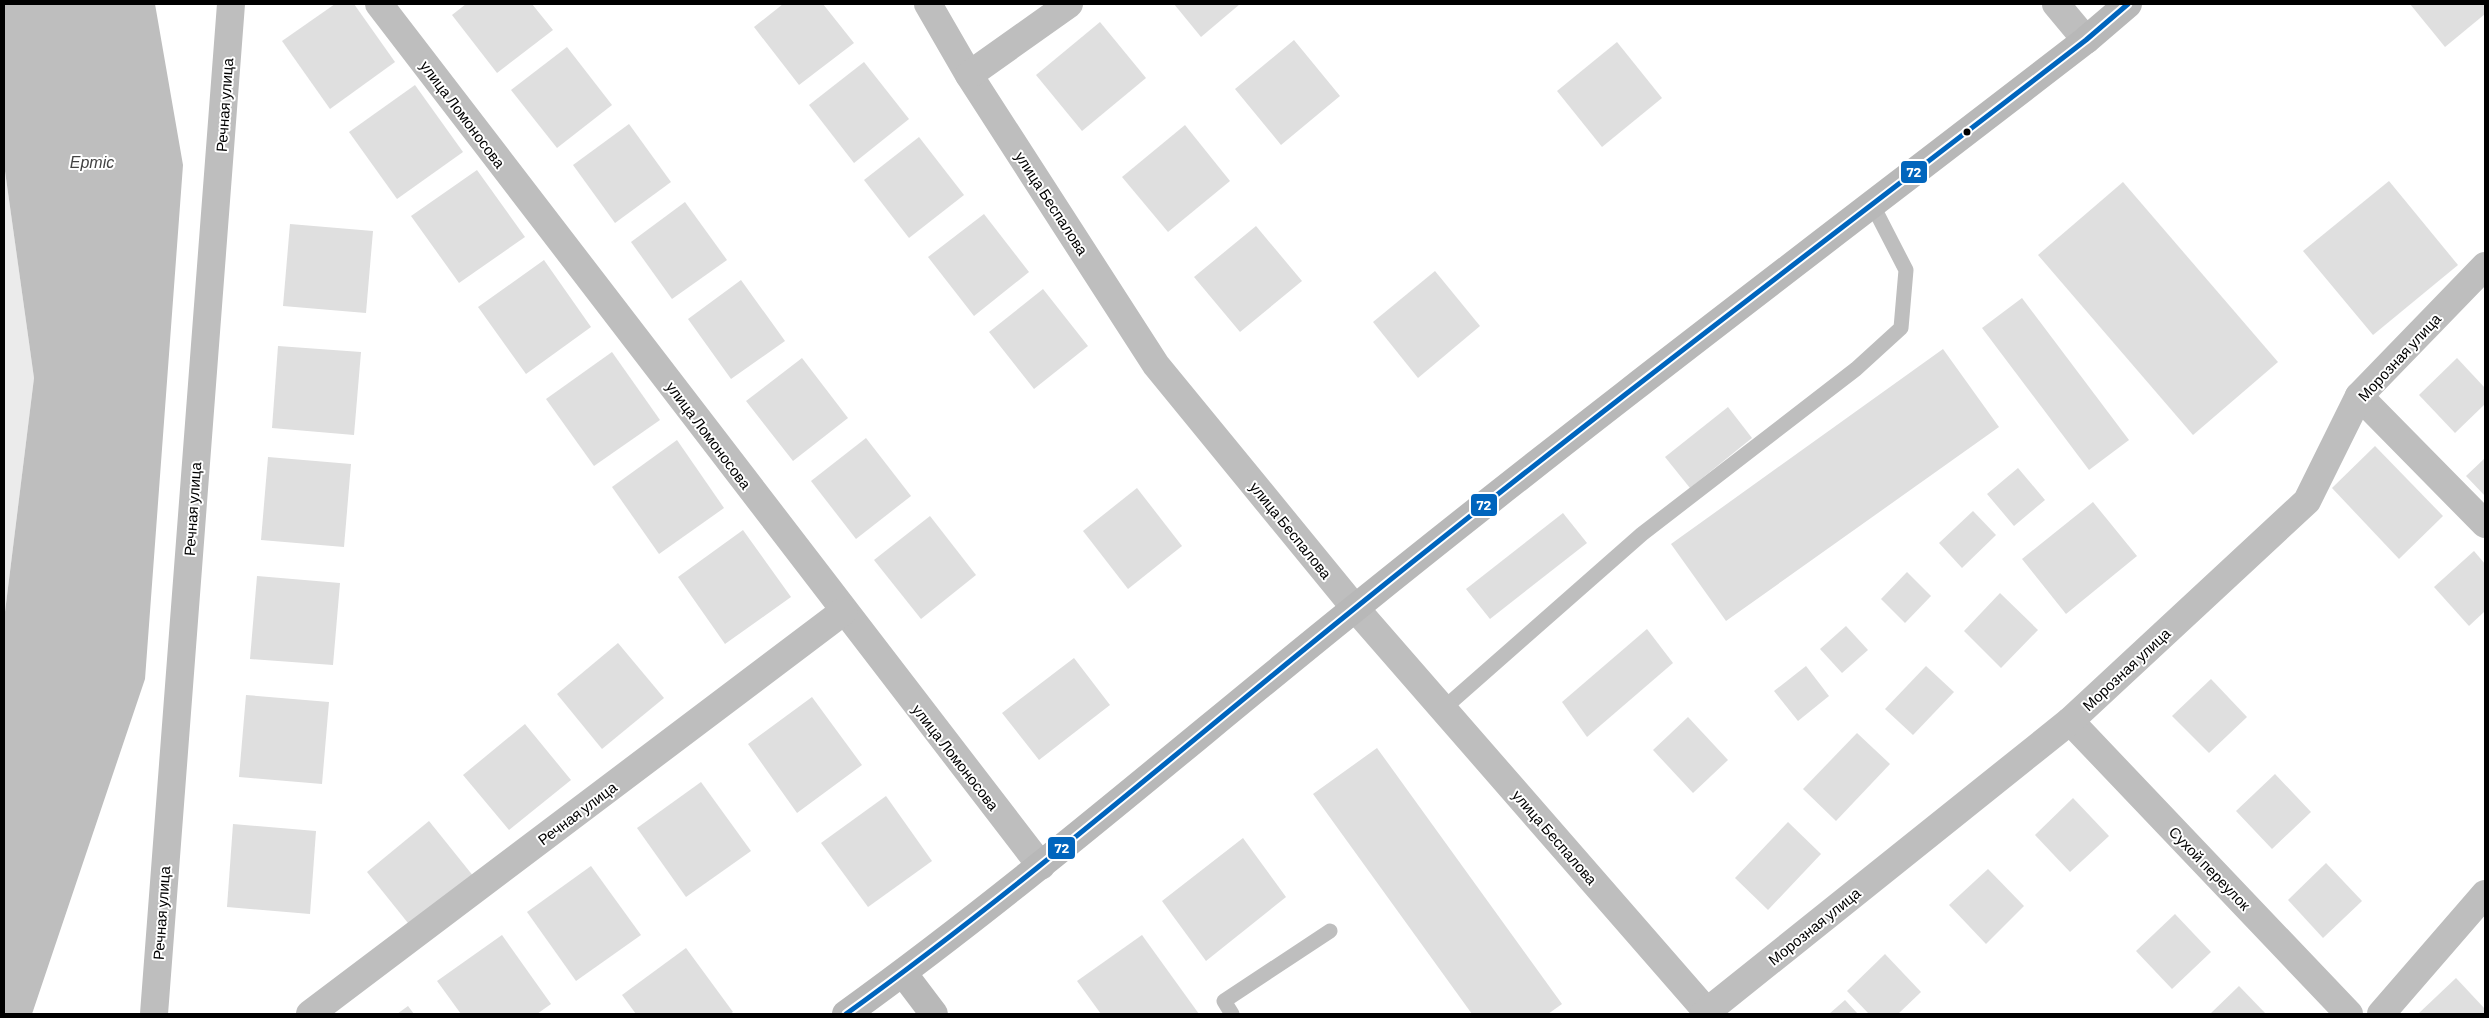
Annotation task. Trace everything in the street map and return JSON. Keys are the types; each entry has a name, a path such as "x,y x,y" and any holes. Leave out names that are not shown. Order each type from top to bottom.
{"main road":[{"path":"846,1014 903,973 1041,866 1355,608 1872,204 2086,40 2128,4"},
{"path":"903,973 934,1014"}],"street":[{"name":"Речная улица","path":"154,1014 231,4"},
{"name":"улица Ломоносова","path":"379,4 1041,866"},
{"name":"улица Беспалова","path":"928,4 969,75 1156,365 1355,608 1707,1013"},
{"path":"969,75 1069,4"},
{"path":"2056,4 2086,40"},
{"name":"Морозная улица","path":"1707,1013 2070,721 2307,501 2359,396 2485,266"},
{"path":"2359,396 2485,524"},
{"name":"Речная улица","path":"310,1014 844,611"},
{"name":"Сухой переулок","path":"2070,721 2349,1014"},
{"path":"2381,1014 2485,894"}],"lane":[{"path":"1443,709 1642,534 1856,370 1901,328 1906,270 1872,204"},
{"path":"1232,1014 1224,1001 1330,931"}],"shaded area":[{"path":"4,164 34,378 4,620"}],"water":[{"name":"Ертіс","path":"4,4 155,4 183,165 145,679 32,1014 4,1014 4,620 34,378 4,164"}],"building":[{"path":"335,4 354,4 395,62 330,109 282,41"},
{"path":"466,4 532,4 553,30 497,73 452,15"},
{"path":"783,4 823,4 854,43 799,85 754,27"},
{"path":"1174,4 1240,4 1201,37"},
{"path":"2410,4 2485,4 2485,14 2445,47"},
{"path":"1100,22 1146,78 1082,131 1036,75"},
{"path":"1294,40 1340,96 1281,145 1235,89"},
{"path":"1617,42 1662,98 1602,147 1557,91"},
{"path":"567,47 612,105 557,148 511,90"},
{"path":"864,62 909,119 854,163 809,105"},
{"path":"415,85 463,152 397,199 349,132"},
{"path":"629,124 671,182 615,223 573,165"},
{"path":"1185,125 1230,181 1168,232 1122,177"},
{"path":"919,137 964,195 909,238 864,180"},
{"path":"477,170 525,237 459,283 411,216"},
{"path":"2389,181 2458,265 2373,335 2303,251"},
{"path":"2123,182 2278,362 2193,435 2038,255"},
{"path":"685,202 727,260 672,299 631,242"},
{"path":"984,214 1029,272 974,316 928,257"},
{"path":"290,224 373,231 366,313 283,306"},
{"path":"1256,226 1302,281 1240,332 1194,277"},
{"path":"544,260 591,327 526,374 478,307"},
{"path":"1435,271 1480,326 1418,378 1373,322"},
{"path":"741,280 785,341 731,379 688,319"},
{"path":"1043,289 1088,346 1034,389 989,332"},
{"path":"2022,298 2129,440 2089,470 1982,328"},
{"path":"278,346 361,352 354,435 272,428"},
{"path":"1943,349 1999,427 1726,621 1671,544"},
{"path":"612,352 660,420 594,466 546,399"},
{"path":"802,358 848,418 793,461 746,401"},
{"path":"2457,358 2485,388 2485,404 2455,433 2419,395"},
{"path":"1728,407 1752,438 1690,488 1665,457"},
{"path":"866,438 911,496 856,539 811,481"},
{"path":"677,440 724,508 659,554 612,487"},
{"path":"2375,446 2443,516 2399,559 2332,488"},
{"path":"268,457 351,464 344,547 261,540"},
{"path":"2485,458 2485,496 2466,476"},
{"path":"2018,468 2045,500 2014,526 1987,494"},
{"path":"1137,488 1182,546 1128,589 1083,531"},
{"path":"2093,502 2137,556 2066,614 2022,559"},
{"path":"1973,511 1996,535 1962,568 1939,543"},
{"path":"1563,513 1587,543 1490,619 1466,589"},
{"path":"930,516 976,575 921,619 874,560"},
{"path":"743,530 791,597 725,644 678,577"},
{"path":"2474,551 2485,564 2485,611 2469,626 2434,587"},
{"path":"1907,572 1931,596 1905,623 1881,599"},
{"path":"257,576 340,583 333,665 250,659"},
{"path":"2000,593 2038,630 2001,668 1964,631"},
{"path":"1846,626 1868,650 1842,673 1820,649"},
{"path":"1647,629 1673,663 1587,737 1562,702"},
{"path":"618,643 664,698 602,749 557,694"},
{"path":"1074,658 1110,705 1039,760 1002,713"},
{"path":"1806,666 1829,696 1798,721 1774,691"},
{"path":"1926,666 1954,692 1913,735 1885,709"},
{"path":"2211,679 2247,717 2209,753 2172,716"},
{"path":"246,695 329,702 322,784 239,777"},
{"path":"812,697 862,765 797,813 748,744"},
{"path":"1688,717 1728,760 1693,793 1653,750"},
{"path":"525,724 571,780 509,830 463,775"},
{"path":"1857,733 1890,764 1836,821 1803,789"},
{"path":"1377,748 1562,1004 1548,1014 1472,1014 1313,794"},
{"path":"2275,774 2311,812 2272,849 2236,811"},
{"path":"701,782 751,851 686,897 637,828"},
{"path":"886,796 932,861 868,907 821,843"},
{"path":"2073,798 2109,836 2070,872 2035,835"},
{"path":"429,821 474,877 412,928 367,872"},
{"path":"1788,822 1821,854 1768,910 1735,878"},
{"path":"233,824 316,831 310,914 227,907"},
{"path":"1243,838 1286,897 1206,961 1162,901"},
{"path":"2326,863 2362,901 2323,938 2288,900"},
{"path":"591,866 641,935 576,981 527,912"},
{"path":"1988,869 2024,906 1986,944 1949,905"},
{"path":"2175,914 2211,952 2172,989 2136,951"},
{"path":"502,935 551,1004 537,1014 461,1014 437,981"},
{"path":"1142,935 1199,1014 1101,1014 1077,981"},
{"path":"686,948 733,1012 730,1014 636,1014 622,995"},
{"path":"1885,954 1921,992 1898,1014 1869,1014 1847,991"},
{"path":"2456,978 2485,1009 2485,1014 2418,1014"},
{"path":"2239,986 2266,1014 2210,1014"},
{"path":"1845,1000 1858,1014 1829,1014"},
{"path":"408,1006 414,1014 397,1014"}],"transit line":[{"name":"72","path":"846,1014 1040,866 1354,609 1535,465 2086,40 2128,4"}]}
